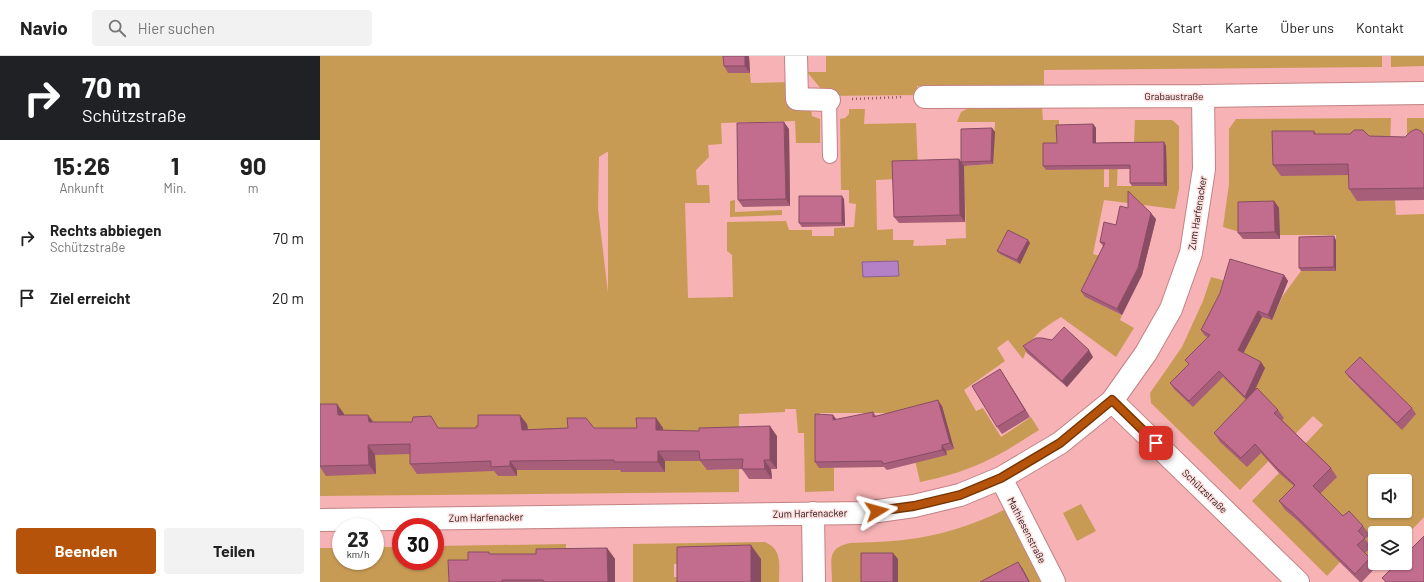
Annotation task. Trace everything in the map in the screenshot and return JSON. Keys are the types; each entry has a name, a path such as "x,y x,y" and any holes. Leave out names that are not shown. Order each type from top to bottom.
{"street":[{"path":"796,56 797,99 829,100"},
{"name":"Grabaustraße","path":"925,97 1203,96 1424,93"},
{"name":"Zum Harfenacker","path":"320,520 864,512 914,506 960,495 1001,478 1060,443 1112,400 1146,353 1171,308 1191,253 1204,169 1203,96"},
{"name":"Schützstraße","path":"1112,400 1298,582"},
{"name":"Mathiesenstraße","path":"1001,478 1054,582"},
{"path":"813,513 814,582"}],"lane":[{"path":"829,100 830,156"}],"path":[{"path":"829,100 925,97"}],"shaded area":[{"path":"320,56 727,56 728,73 750,73 751,83 789,82 790,109 811,109 812,116 820,119 820,143 796,143 795,121 721,123 722,144 708,145 709,157 696,170 697,185 709,185 710,203 685,203 688,298 733,297 732,255 727,251 727,222 786,221 789,230 812,230 812,236 834,236 834,228 854,227 856,204 849,203 849,190 841,190 840,119 845,118 849,114 849,109 865,109 864,124 916,123 918,167 897,179 876,180 877,230 893,229 893,240 914,240 913,246 946,245 946,239 966,238 964,166 993,164 995,122 957,122 961,112 969,108 1042,107 1043,120 1059,120 1059,147 1046,170 1104,169 1104,187 1109,187 1109,153 1118,153 1117,186 1132,186 1135,120 1172,120 1179,126 1179,189 1175,209 1104,200 1093,254 1106,258 1086,297 1122,315 1120,320 1134,328 1116,357 1061,317 1047,326 1034,338 1023,359 1008,340 997,348 1005,361 964,390 976,411 983,408 1001,437 1031,417 1039,430 1006,451 968,469 920,482 911,443 890,413 820,413 820,420 834,468 834,491 805,492 804,433 798,433 796,409 785,409 785,412 739,414 739,437 707,470 739,469 739,492 320,496","holes":["608,152 608,293 598,209 599,157"]},
{"path":"826,56 1382,56 1382,67 1044,70 1044,86 917,86 917,95 827,96 807,72 826,72"},
{"path":"1391,56 1424,56 1424,66 1391,67"},
{"path":"1391,118 1390,148 1358,201 1395,200 1396,215 1424,214 1424,517 1412,530 1412,526 1368,526 1368,559 1363,554 1340,562 1327,576 1252,501 1279,473 1305,489 1285,510 1299,522 1322,498 1319,495 1304,445 1323,425 1313,416 1240,490 1151,403 1150,393 1182,347 1203,301 1211,277 1229,282 1272,320 1282,297 1301,271 1336,271 1336,235 1280,235 1279,208 1243,233 1223,227 1229,184 1229,129 1236,119","holes":["1358,370 1367,381 1359,388 1349,379"]},
{"path":"1407,118 1424,118 1424,141 1407,148"},
{"path":"735,200 735,212 782,210 782,215 730,217 730,201"},
{"path":"898,261 899,276 863,277 862,262"},
{"path":"1081,504 1096,531 1077,541 1063,513"},
{"path":"1006,509 1045,582 1030,582 1023,569 997,582 898,582 897,559 866,582 832,582 832,556 837,548 842,545 850,543 897,541 930,536 969,525"},
{"path":"765,542 775,549 779,559 779,582 761,582 760,559 674,564 674,577 687,577 687,582 633,582 633,544"},
{"path":"566,544 566,559 544,582 320,582 320,548 332,548 332,570 384,570 384,547 392,547 392,570 444,570 444,546"}],"building":[{"path":"723,56 745,56 745,66 724,66"},
{"path":"784,122 786,199 738,200 737,123"},
{"path":"1093,124 1093,143 1164,142 1164,183 1130,183 1130,165 1043,166 1043,143 1057,143 1056,125"},
{"path":"992,128 991,161 961,162 961,129"},
{"path":"1416,129 1421,131 1424,135 1424,188 1349,189 1348,164 1273,165 1272,131 1314,131 1314,134 1350,134 1354,130 1363,130 1369,136 1405,137"},
{"path":"959,159 960,215 894,217 892,161"},
{"path":"1128,191 1151,213 1138,268 1117,309 1081,291 1105,243 1100,242 1104,222 1116,225 1120,206 1128,208"},
{"path":"799,196 842,196 842,223 799,223"},
{"path":"1274,201 1275,232 1238,233 1238,202"},
{"path":"1008,230 1028,240 1017,260 997,251"},
{"path":"1334,236 1334,267 1299,268 1299,237"},
{"path":"1230,259 1284,275 1268,315 1258,311 1238,350 1261,362 1245,397 1219,371 1189,401 1170,383 1189,364 1185,360 1210,335 1201,330 1220,293"},
{"path":"1064,327 1089,350 1062,381 1023,346 1036,338 1052,340"},
{"path":"1360,357 1412,408 1397,423 1345,372"},
{"path":"1000,369 1025,410 997,427 972,386"},
{"path":"1257,388 1278,410 1274,413 1331,468 1313,486 1343,516 1349,511 1363,526 1358,531 1365,538 1357,545 1368,556 1368,560 1355,574 1279,501 1295,485 1255,444 1241,458 1214,433"},
{"path":"938,400 950,443 942,445 942,450 883,464 882,461 815,462 815,414 833,415 833,420 873,412 873,417"},
{"path":"320,404 337,404 338,415 368,415 369,422 412,422 413,417 431,416 438,428 476,428 476,426 478,426 478,415 520,415 522,430 568,428 567,418 586,418 594,428 637,428 636,418 656,418 656,430 699,431 699,428 770,426 770,460 764,460 765,469 742,469 743,459 700,460 699,451 658,451 658,462 614,462 614,460 510,461 510,466 491,467 491,461 410,464 410,444 368,445 369,465 320,466"},
{"path":"1424,536 1424,582 1386,582 1382,578 1390,570 1412,570 1412,548"},
{"path":"751,545 751,582 677,582 677,547"},
{"path":"607,548 608,582 544,582 543,580 502,580 502,582 449,582 448,560 468,560 468,552 489,552 489,554 536,554 536,549"},
{"path":"861,553 893,553 893,582 861,582"},
{"path":"1018,562 1029,582 980,582"}],"route":[{"path":"877,511 914,506 960,495 1001,478 1060,443 1112,400 1156,443"}]}
